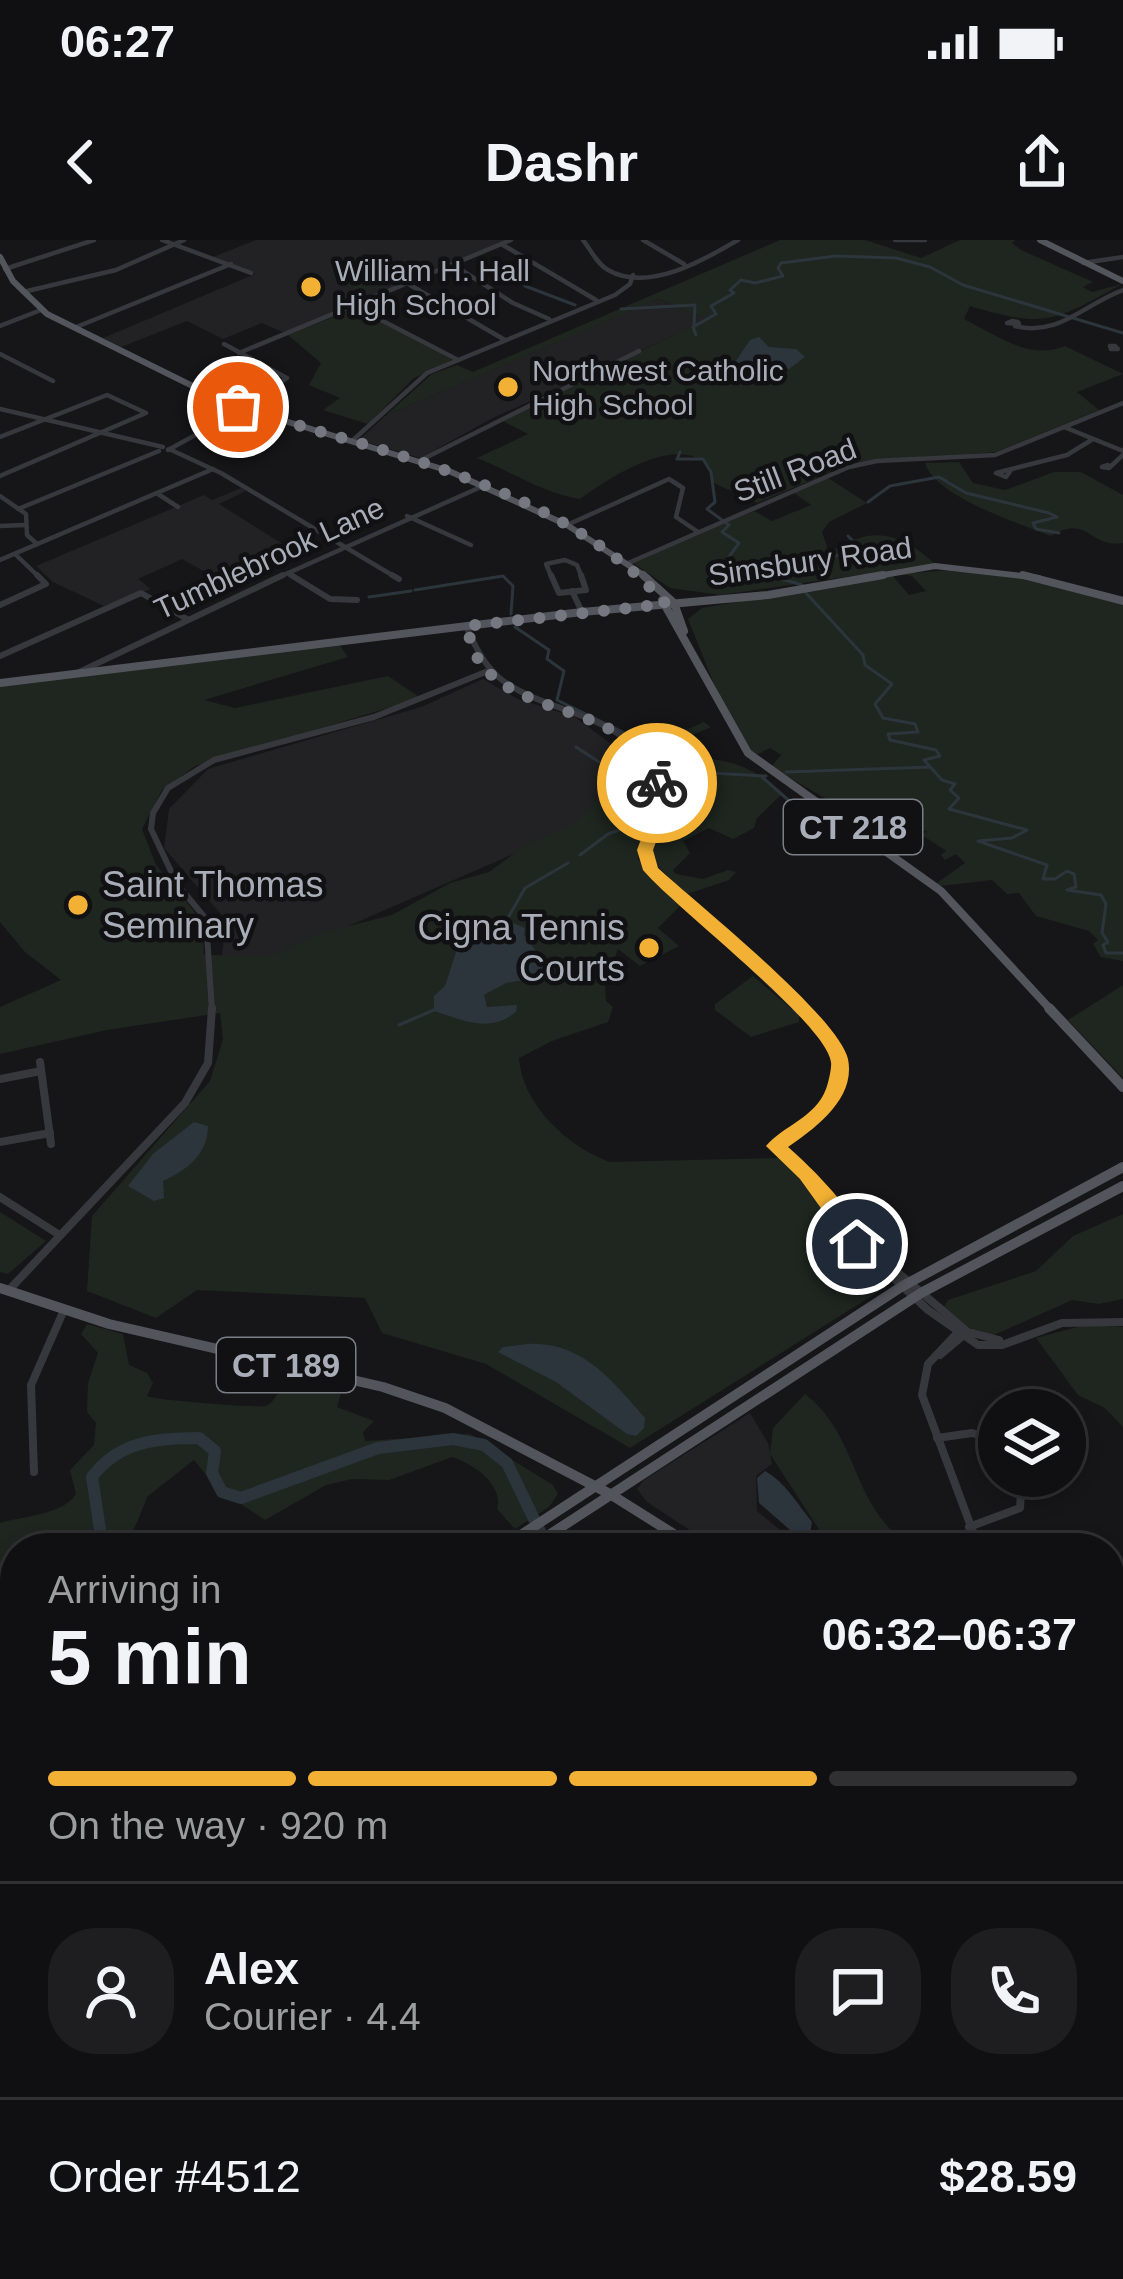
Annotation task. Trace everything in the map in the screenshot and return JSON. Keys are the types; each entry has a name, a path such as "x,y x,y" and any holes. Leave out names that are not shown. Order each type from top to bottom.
{"main road":[{"path":"1040,240 1122,287"},
{"name":"CT 218","path":"2,264 41,310 74,328 240,408 419,461 484,486 567,525 660,586 733,733 748,753 941,891 1123,1087"},
{"name":"CT 218","path":"626,564 670,604"},
{"name":"Simsbury Road","path":"0,682 787,593 915,568 957,566 1056,581 1123,601"},
{"path":"660,586 719,600"},
{"path":"684,627 689,608 707,601"},
{"path":"524,1533 725,1400 1123,1168"},
{"path":"552,1533 911,1290 1123,1186"},
{"name":"CT 189","path":"4,1289 191,1345 383,1387 487,1428 672,1533"},
{"path":"725,1400 730,1416"}],"street":[{"path":"2,264 94,240"},
{"path":"162,240 251,273"},
{"path":"23,292 107,273 184,240"},
{"path":"239,353 511,240"},
{"path":"583,240 604,268 633,275 685,264 738,240"},
{"path":"644,240 685,264"},
{"path":"895,240 926,240"},
{"path":"716,242 728,246"},
{"path":"501,244 531,257 556,283 598,301"},
{"path":"1082,263 1123,257"},
{"path":"74,328 231,264"},
{"path":"454,265 513,304 549,319"},
{"path":"352,441 419,379 622,291 633,275"},
{"path":"408,284 505,340"},
{"path":"1015,326 1047,332 1058,329 1066,319 1122,287"},
{"path":"355,306 458,360"},
{"path":"0,326 41,310"},
{"path":"18,509 164,449 287,379 224,344"},
{"path":"419,461 639,351"},
{"path":"0,354 53,381"},
{"path":"0,437 111,394 146,413 0,476"},
{"name":"Still Road","path":"626,564 858,464 986,457 1123,403"},
{"path":"0,409 182,455 399,579"},
{"path":"1067,426 1123,453 1108,465"},
{"path":"1011,470 1067,455 1093,439"},
{"path":"0,560 213,469"},
{"path":"567,525 669,479 683,488 676,517 698,532"},
{"name":"Tumblebrook Lane","path":"75,674 407,516 484,486"},
{"path":"157,494 178,507"},
{"path":"0,496 26,514 26,525 37,544"},
{"path":"407,516 471,545"},
{"path":"0,526 26,525"},
{"path":"0,604 46,584 15,554"},
{"path":"574,563 586,590 572,591 559,593 546,564 574,563"},
{"path":"287,572 330,599 357,600"},
{"path":"572,591 582,613"},
{"path":"0,656 143,592 187,619"},
{"path":"466,626 475,653 488,671 512,687 596,722 639,752 658,790 658,815 645,850 651,870 830,1040 840,1062 830,1101 805,1129 776,1146 807,1174 857,1238 866,1240 911,1290 986,1346 1063,1322 1123,1322"},
{"path":"4,1289 185,1103 198,1084 213,1041 206,919 177,884 155,846 151,830 159,800 185,774 214,760 374,717 488,671"},
{"path":"0,1079 41,1067 51,1144"},
{"path":"0,1142 50,1133"},
{"path":"0,1197 58,1234"},
{"path":"34,1472 31,1385 65,1309"},
{"path":"962,1332 930,1364 920,1401 953,1469 972,1533"},
{"path":"937,1438 978,1435"},
{"path":"969,1528 1020,1508 1023,1497"}],"shaded area":[{"name":"William H. Hall High School","path":"256,240 507,240 285,333 262,323 223,339 187,321 121,347 103,338 255,274 213,257"},
{"path":"780,240 865,240 921,258 960,240 1015,240 1012,243 1021,250 1093,282 1083,287 1092,292 1122,284 1049,318 1016,317 970,306 964,319 1013,344 1039,350 1065,346 1123,374 1077,392 1099,410 996,452 850,464 757,503 712,482 710,467 696,457 680,454 644,462 580,499 477,458 528,434 499,419 707,319 658,299 385,416 432,374 457,365 473,372"},
{"path":"383,258 415,271 364,293 331,279"},
{"name":"Northwest Catholic High School","path":"657,299 709,319 493,418 420,458 359,440 385,416"},
{"path":"356,308 452,360 414,378 368,424 323,410 340,398 309,385 321,363 288,335"},
{"path":"759,337 769,347 796,349 805,357 789,369 748,372 736,361 750,340"},
{"path":"959,462 973,483 1005,490 1054,472 1081,472 1123,495 1123,543 1103,541 1074,528 1051,536 1000,516 944,487 925,463"},
{"path":"828,478 867,503 829,522 822,532 829,553 858,538 884,536 909,544 935,564 721,595 670,588 633,563 754,511 772,521 811,505 794,493"},
{"path":"241,488 246,491 219,504 289,548 221,581 182,559 138,579 151,589 104,606 53,582 36,566 204,495 212,500"},
{"path":"963,569 1006,574 1123,603 1123,961 1101,957 1093,944 1098,940 1089,931 1036,916 1019,893 1007,894 992,880 941,886 937,883 965,863 956,854 945,860 941,855 946,851 925,837 914,841 908,837 927,832 867,803 844,809 771,767 781,755 770,748 754,756 718,694 688,619 702,608 892,575 909,595 926,591 912,576 899,574"},
{"path":"339,644 348,657 204,700 235,708 388,676 421,698 195,766 162,790 142,829 156,865 202,921 204,955 271,956 321,933 392,915 450,883 489,872 527,844 572,825 607,789 629,788 629,814 650,826 638,859 680,906 658,928 679,946 640,966 618,949 605,986 606,1001 613,1007 608,1022 519,1058 529,1092 564,1135 610,1162 778,1158 822,1200 886,1287 630,1448 486,1364 382,1333 365,1298 197,1290 156,1318 87,1291 92,1216 210,1081 223,1039 220,1013 107,1030 0,1054 0,1007 61,980 25,952 0,922 0,685"},
{"path":"483,679 518,699 575,717 631,759 623,786 567,840 532,846 275,958 222,957 226,920 164,848 169,809 208,769 421,707"},
{"path":"704,722 711,727 664,747 674,761 704,758 738,765 756,773 781,795 757,818 754,828 733,839 709,828 683,841 690,853 673,870 676,874 703,879 728,870 736,872 729,880 687,894 651,860 664,791 662,777 643,748"},
{"path":"513,923 525,928 524,935 551,971 506,983 484,995 487,1007 517,1005 516,1012 486,1024 434,1011 434,996 445,986 461,937 477,928"},
{"path":"753,976 799,1015 799,1022 751,1037 715,1010 715,1004"},
{"path":"1123,985 1123,1078 1068,1020"},
{"path":"194,1122 208,1126 204,1145 188,1166 163,1181 164,1198 154,1201 128,1186 153,1154"},
{"path":"0,1212 46,1241 8,1274 0,1272"},
{"path":"1123,1214 1123,1299 1099,1304 1072,1300 994,1335 975,1332 944,1307 948,1300 1036,1271 1073,1236"},
{"path":"87,1324 123,1334 129,1365 147,1373 153,1383 147,1396 265,1406 287,1374 343,1386 337,1407 374,1421 363,1432 365,1441 470,1434 553,1485 558,1494 549,1507 515,1529 497,1509 492,1484 452,1457 389,1480 352,1479 326,1485 265,1520 216,1487 194,1460 148,1496 132,1533 0,1533 0,1523 52,1511 76,1494 70,1470 94,1445 96,1423 87,1412 88,1383 98,1353 81,1334"},
{"path":"1085,1325 1123,1327 1123,1427 1105,1408 1086,1399 1086,1389 1074,1389 1036,1338"},
{"path":"527,1344 565,1349 595,1366 645,1418 644,1428 636,1436 627,1434 556,1382 498,1352"},
{"path":"805,1394 837,1432 867,1495 895,1533 821,1533 770,1454 773,1428"},
{"path":"750,1413 768,1443 772,1464 756,1476 757,1511 784,1533 694,1533 647,1502 637,1489"},
{"path":"765,1471 784,1487 812,1522 810,1533 794,1533 759,1503 757,1478"}],"waterway":[{"path":"696,335 693,327 716,314 711,306 734,293 730,290 741,280 755,283 783,276 778,268 781,263 836,256 896,258 930,267 963,285 1123,333"},
{"path":"496,260 525,286 575,305"},
{"path":"621,309 695,305 694,326"},
{"path":"680,452 677,459 703,459 711,472 715,502 707,509 729,525 722,532 739,543 728,558 738,566 802,585"},
{"path":"868,502 890,486 939,477 966,493 1049,513 1057,517 1033,523 1036,529 1059,533"},
{"path":"779,574 805,570 858,546 848,536"},
{"path":"415,590 503,576 513,586 511,614"},
{"path":"369,597 411,591"},
{"path":"806,593 863,655 865,665 892,684 875,704 883,718 915,724 918,732 888,734 890,740 936,750 940,756 924,760 942,780 955,784 950,790 959,798 949,809 1027,830 1012,838 978,841 1047,865 1043,879 1055,879 1067,871 1074,874 1076,887 1067,890 1101,895 1106,904 1102,933 1108,942 1103,945 1106,953 1123,953"},
{"path":"515,627 549,650 547,659 564,671 557,700 629,735 662,770"},
{"path":"576,747 599,762"},
{"path":"786,772 930,767"},
{"path":"612,770 645,771"},
{"path":"658,770 662,770"},
{"path":"662,770 766,776"},
{"path":"633,816 631,786 638,771"},
{"path":"762,777 794,805 812,833"},
{"path":"580,855 608,834 630,826"},
{"path":"505,923 525,888 568,863"},
{"path":"399,1025 436,1009"},
{"path":"101,1533 92,1477 103,1465 140,1444 199,1438 215,1451 212,1473 222,1492 241,1498 378,1448 453,1439 484,1445 507,1463 541,1533"}],"way so far":[{"path":"238,407 419,461 479,484 578,531 642,578 666,604 466,626 475,653 488,671 512,687 616,733 639,752 657,783"}],"place":[{"name":"William H. Hall High School","path":"311,287"},
{"name":"Northwest Catholic High School","path":"508,387"},
{"name":"Saint Thomas Seminary","path":"78,905"},
{"name":"Cigna Tennis Courts","path":"649,948"}],"route":[{"path":"657,783 658,815 645,850 651,870 824,1031 840,1062 835,1090 818,1117 776,1146 807,1174 857,1244"}]}
